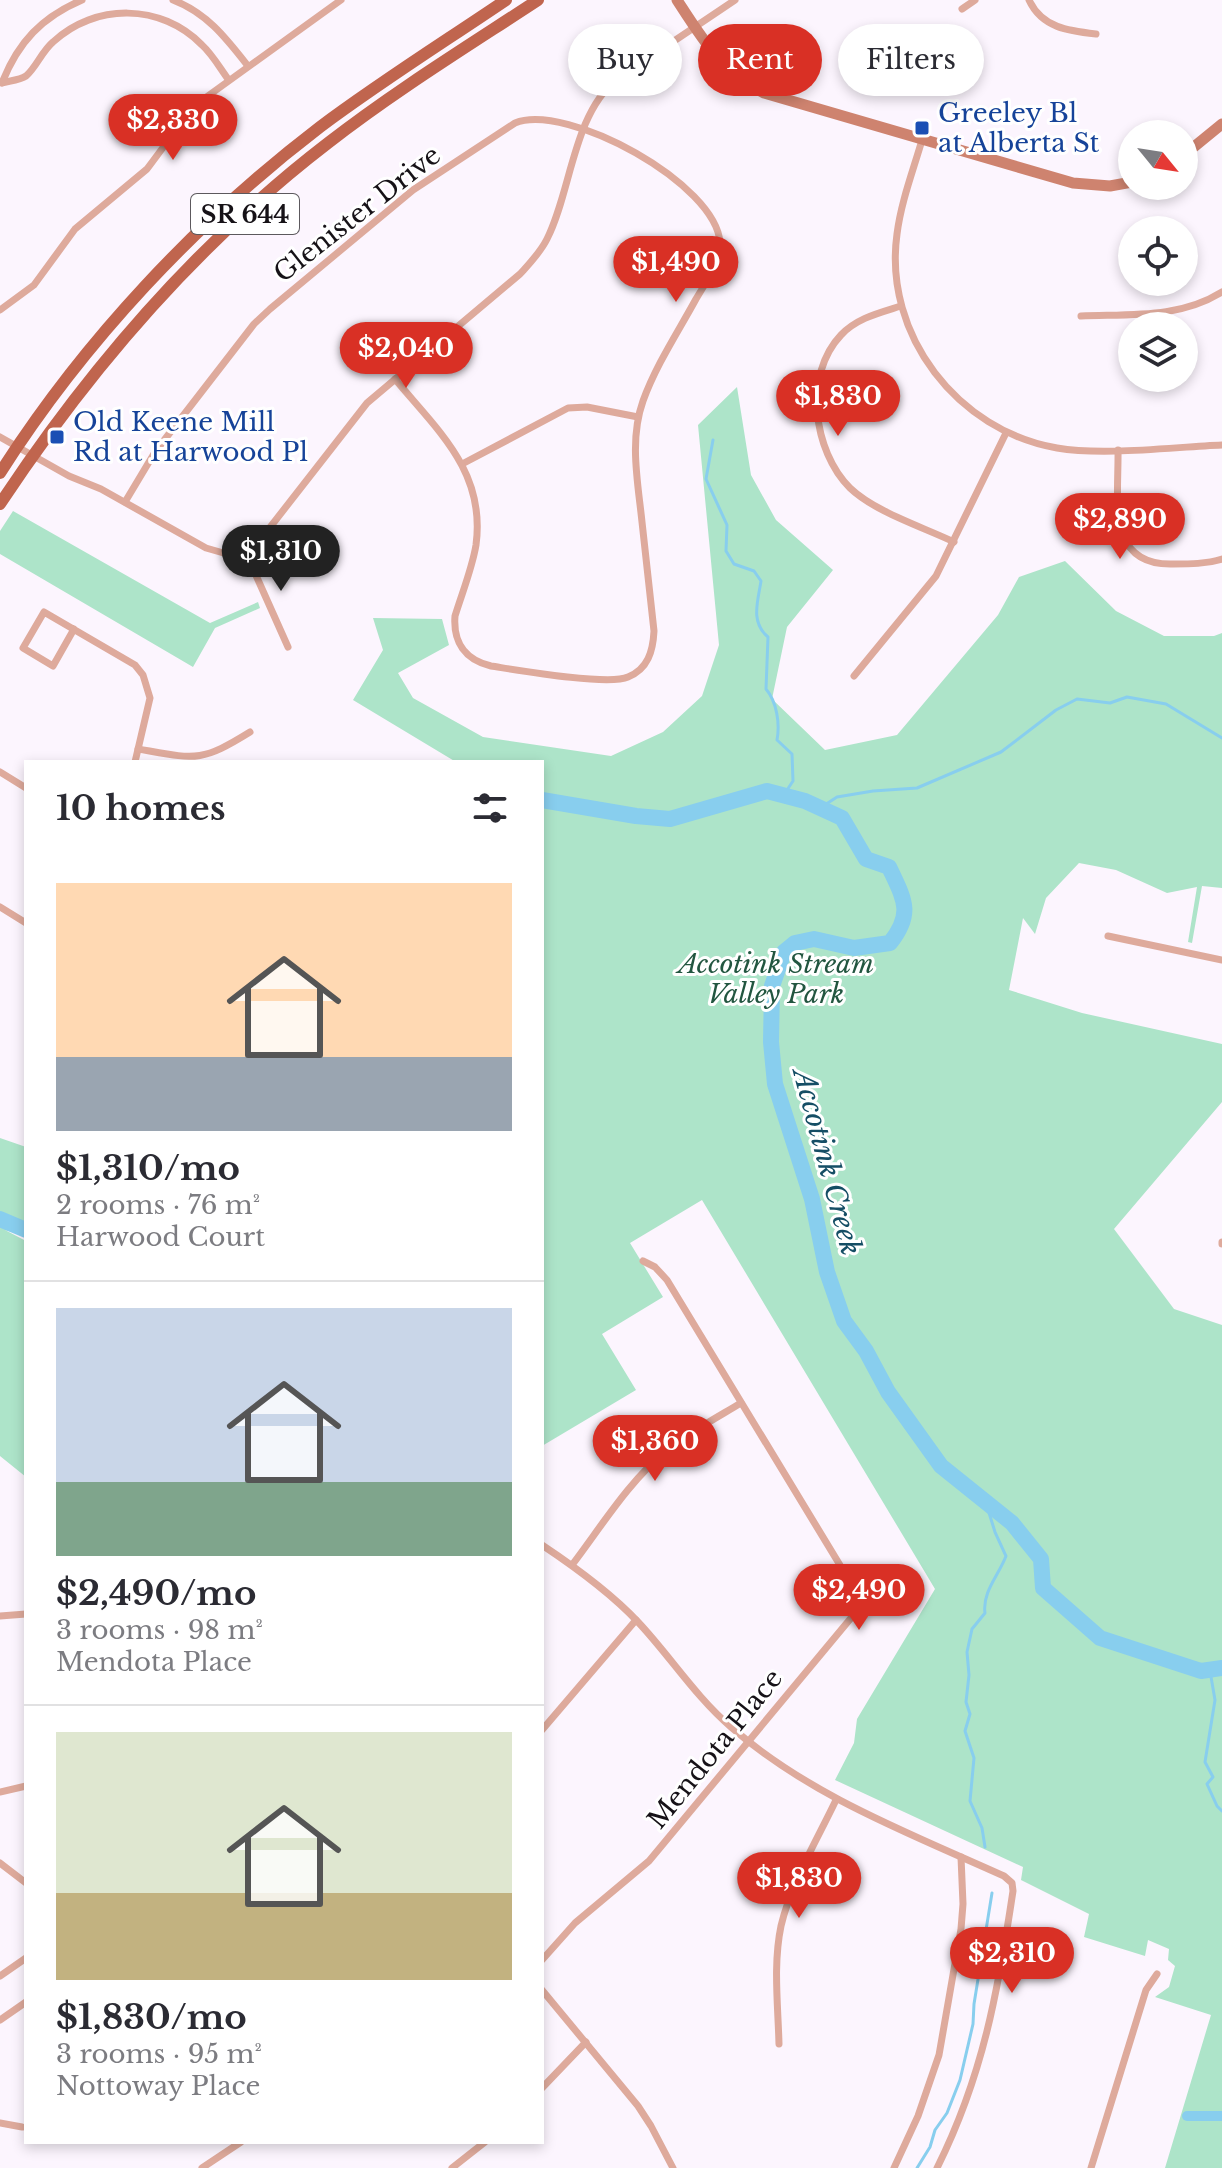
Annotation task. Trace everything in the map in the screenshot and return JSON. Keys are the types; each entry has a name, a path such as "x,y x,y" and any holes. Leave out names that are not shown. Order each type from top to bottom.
{"main road":[{"name":"SR 644","path":"0,473 17,446 112,324 159,272 225,208 319,128 506,0"},
{"name":"SR 644","path":"0,504 91,379 196,261 259,201 363,117 538,0"}],"street":[{"path":"82,0 59,9 37,27 11,60 2,83 25,76 53,41 89,18 126,12 145,14 182,28 203,45 228,79"},
{"path":"173,0 206,18 248,66"},
{"path":"0,310 34,285 75,229 147,169 194,106 341,0"},
{"path":"677,0 722,65 755,89 780,99 1073,183 1118,185"},
{"path":"0,437 206,548 227,554 246,553 257,544 367,403 520,274 539,252 552,227 594,105 608,87 735,0"},
{"path":"962,9 975,0"},
{"path":"1029,0 1036,12 1055,27 1096,34"},
{"name":"Glenister Drive","path":"125,502 155,452 254,324 413,190 524,119 543,119 584,131 626,145 645,157 710,213 720,242 715,266 652,379 638,417 635,461 654,631 650,657 640,670 628,678 606,680 491,666 466,654 456,639 455,616 473,556 477,530 472,487 464,463 395,379"},
{"path":"1198,144 1222,124"},
{"path":"922,140 897,236 896,274 901,306 918,348 940,380 968,408 1006,433 1057,448 1118,450 1222,445"},
{"path":"1081,316 1168,313 1195,306 1222,292"},
{"path":"901,306 858,322 831,348 822,365 818,385 821,433 834,467 855,492 954,542"},
{"path":"464,463 568,408 587,407 638,417"},
{"path":"854,676 929,585 954,542 1006,433"},
{"path":"1118,450 1120,529 1133,553 1156,565 1207,563 1222,559"},
{"path":"246,553 288,647"},
{"path":"74,629 53,666 23,648 44,612 74,629 135,665 143,675 150,698 135,760"},
{"path":"138,749 182,757 202,757 250,732"},
{"path":"0,772 24,787"},
{"path":"0,907 24,922"},
{"path":"1108,936 1222,960"},
{"name":"Mendota Place","path":"544,1958 575,1923 649,1861 851,1618 856,1597 849,1580 667,1280 655,1267 643,1261"},
{"path":"572,1565 638,1479 658,1458 741,1403"},
{"path":"544,1546 572,1565 636,1620 702,1699 747,1740 790,1773 836,1800 1010,1879 1013,1891 1000,1978 985,2046 966,2106 937,2168"},
{"path":"0,1616 24,1614"},
{"path":"544,1728 636,1620"},
{"path":"0,1792 24,1786"},
{"path":"779,2044 777,1965 781,1927 790,1899 836,1800"},
{"path":"894,2168 918,2116 939,2055 961,1929 961,1857"},
{"path":"0,1863 24,1881"},
{"path":"0,1976 24,1959"},
{"path":"1091,2168 1146,1990 1157,1974"},
{"path":"544,1992 651,2126 673,2168"},
{"path":"0,2020 24,2003"},
{"path":"544,2086 586,2042"},
{"path":"0,2123 22,2127"},
{"path":"202,2168 238,2144"},
{"path":"452,2168 482,2144"}],"green space":[{"name":"Accotink Stream Valley Park","path":"737,387 751,475 776,520 833,570 787,627 772,699 825,750 897,735 998,615 1019,577 1065,561 1116,611 1164,636 1214,636 1222,633 1222,888 1202,886 1192,943 1188,942 1197,887 1167,893 1116,870 1079,863 1046,898 1035,934 1023,918 1009,990 1082,1013 1222,1044 1222,1102 1114,1229 1174,1309 1222,1325 1222,2168 1165,2168 1211,2015 1155,1997 1169,1987 1175,1966 1168,1960 1169,1949 1148,1940 1145,1956 1084,1937 1089,1914 1021,1880 1023,1867 835,1780 854,1743 857,1719 935,1589 702,1200 630,1243 663,1297 602,1334 636,1390 544,1445 544,760 453,760 353,700 383,650 373,618 442,619 449,645 398,673 413,698 483,737 611,756 663,732 702,696 719,645 698,425"},
{"path":"13,511 210,623 258,602 260,608 215,628 193,667 0,554 0,531"},
{"path":"0,1138 24,1146 24,1235 5,1230 24,1240 24,1475 0,1456"}],"waterway":[{"path":"713,440 706,479 727,525 726,551 734,564 754,571 761,581 757,618 768,637 766,689 777,713 777,740 792,754 793,781 783,796"},
{"path":"820,808 837,797 917,788 1001,752 1056,710 1077,699 1110,703 1127,697 1166,704 1222,738"},
{"name":"Accotink Creek","path":"544,800 670,819 767,791 805,801 842,818 866,859 889,867 904,906 902,923 890,943 854,948 814,939 795,943 784,952 772,986 771,1042 775,1084 812,1199 827,1272 844,1321 866,1351 888,1392 941,1466 1012,1523 1041,1559 1043,1588 1100,1638 1201,1671 1222,1668"},
{"name":"Accotink Creek","path":"0,1219 24,1229"},
{"path":"985,1500 1006,1556 988,1591 985,1613 972,1629 967,1652 969,1675 966,1702 970,1714 965,1731 974,1758 970,1801 982,1828 985,1847"},
{"path":"1210,1671 1215,1700 1205,1762 1213,1777 1207,1784 1222,1811"},
{"path":"917,2168 947,2113 960,2080 973,2024 992,1893"},
{"path":"1187,2116 1222,2116"}],"place":[{"name":"Greeley Bl at Alberta St","path":"922,128"},
{"name":"Old Keene Mill Rd at Harwood Pl","path":"57,437"}]}
